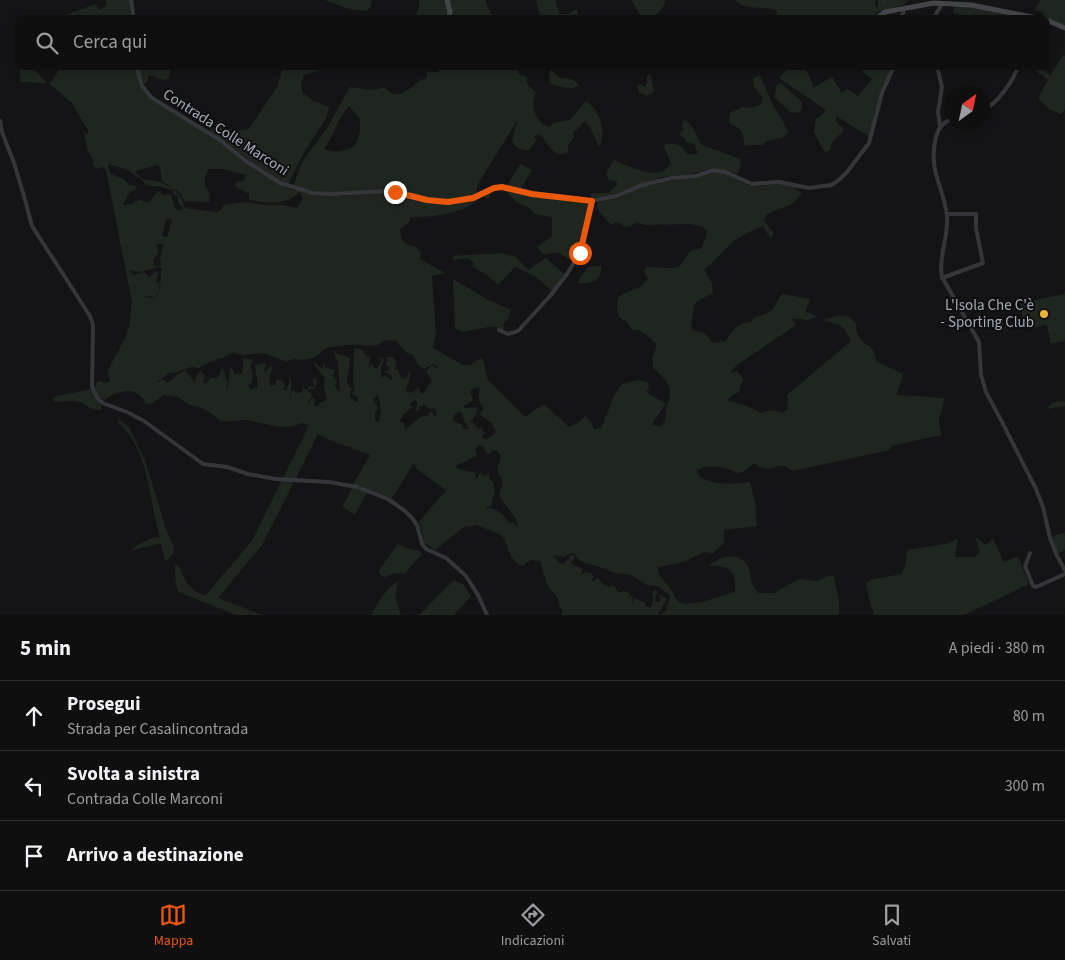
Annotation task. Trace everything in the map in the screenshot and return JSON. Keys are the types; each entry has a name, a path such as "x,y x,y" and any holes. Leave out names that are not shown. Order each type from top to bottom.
{"street":[{"path":"130,0 133,15"},
{"path":"447,0 450,15"},
{"path":"881,15 885,12 934,4 972,2 1024,15"},
{"path":"935,15 942,4"},
{"path":"902,15 904,10"},
{"path":"1050,22 1065,28"},
{"name":"Contrada Colle Marconi","path":"137,70 142,86 152,98 220,140 246,161 289,187 313,193 333,194 386,191 427,200 448,202 473,198 494,188 502,187 538,195 592,201 618,196 642,185 696,176 713,170 725,172 752,184 779,182 809,188 831,185 839,180 869,143 882,93 892,70"},
{"path":"938,70 942,87 938,112 940,126 932,155 935,174 947,214 946,243 940,269 942,278 979,342 981,375 986,392 1036,489 1043,507 1050,538 1065,570"},
{"path":"990,107 996,101 1015,70"},
{"path":"0,121 2,132 22,188 32,226 90,316 93,325 92,387 98,399 144,421 203,464 226,467 276,479 328,482 357,487 388,499 405,510 412,518 417,525 422,544 426,549 446,558 466,576 478,595 487,615"},
{"path":"940,126 945,124"},
{"path":"499,330 508,334 518,331 550,296 566,274 580,253 592,201"},
{"path":"942,278 983,263 976,228 976,214 947,214"},
{"path":"1030,553 1025,566 1034,586 1036,587 1065,574"}],"shaded area":[{"path":"106,0 130,0 132,15 68,15 96,4 99,10 106,6"},
{"path":"325,0 372,0 371,7 366,11 348,9"},
{"path":"419,0 445,0 448,15 416,15 419,7"},
{"path":"449,0 485,0 493,15 451,15 452,7"},
{"path":"536,0 555,0 560,14 568,14 576,9 578,15 540,15"},
{"path":"631,0 666,0 658,14 640,15"},
{"path":"735,0 875,0 875,6 878,8 878,0 908,0 904,5 878,12 875,15 778,15 777,11 772,9 740,4"},
{"path":"1041,0 1065,0 1065,25 1050,19 1050,15 1043,15 1042,12 1034,10"},
{"path":"955,6 1005,12 1005,15 963,15 953,13"},
{"path":"1063,55 1065,56 1065,110 1060,114 1049,109 1038,98 1048,80 1034,70 1042,70 1051,75"},
{"path":"20,70 35,70 47,83 20,82"},
{"path":"58,70 136,70 145,93 220,141 287,188 312,194 343,196 386,192 427,202 445,203 471,200 492,191 488,199 483,196 458,211 440,215 411,217 408,223 400,229 403,240 417,248 421,253 420,259 445,273 432,276 436,333 433,348 463,365 470,365 481,358 484,361 488,380 525,417 544,404 569,427 579,422 585,416 591,422 594,429 601,428 615,394 622,384 638,380 647,382 649,386 646,392 666,404 652,424 660,427 664,423 670,390 666,382 653,368 652,357 656,344 642,332 632,330 627,322 619,317 618,299 626,292 644,284 648,278 644,272 646,267 673,268 680,266 690,251 701,248 707,231 702,226 690,224 645,225 637,222 625,227 618,222 611,225 596,205 600,202 619,198 643,186 698,176 712,171 728,175 747,185 781,184 795,187 796,190 802,193 793,203 766,215 764,220 773,232 770,238 763,226 752,231 734,241 704,269 712,284 713,293 697,301 694,305 691,327 693,330 706,334 713,343 726,341 733,330 740,325 752,322 753,318 768,312 782,294 811,299 805,311 818,317 808,320 791,318 796,325 737,365 730,372 738,372 743,379 739,392 732,395 727,401 745,405 761,413 772,410 783,413 788,409 787,395 851,341 843,328 823,320 846,316 854,321 859,337 862,342 870,346 875,354 876,361 903,374 897,395 945,398 939,420 941,435 891,446 890,450 792,471 784,466 766,469 754,463 745,471 737,473 717,467 706,467 697,470 700,477 712,482 730,484 750,482 755,501 757,526 724,530 724,543 713,553 704,552 684,562 658,567 658,573 678,602 685,604 702,602 735,592 734,578 730,570 721,566 707,566 723,558 734,556 744,561 748,567 752,583 758,593 774,593 799,579 817,581 828,576 834,576 839,602 839,615 660,615 666,611 670,595 658,586 647,585 631,575 615,573 583,562 575,554 571,553 563,557 553,555 558,562 563,564 574,555 571,564 583,569 580,576 585,572 591,573 594,577 593,581 598,578 604,585 610,587 612,585 619,593 623,591 630,593 628,598 633,595 632,603 635,598 645,603 646,607 651,607 653,602 652,593 655,590 657,592 655,601 660,601 659,595 667,599 658,615 561,615 563,611 548,585 540,561 531,560 522,566 512,558 501,535 477,525 468,527 466,525 435,550 423,542 419,522 446,490 417,469 414,463 392,498 353,485 370,455 318,434 262,545 218,598 262,615 236,615 179,592 176,586 175,566 179,566 188,584 195,591 205,596 252,541 309,425 301,423 295,426 281,427 245,420 221,421 209,412 188,404 178,397 163,395 151,404 146,404 138,394 127,391 115,394 104,400 100,398 95,388 96,383 100,381 104,383 110,382 108,370 129,327 132,302 106,170 103,167 96,169 88,151 83,130 85,134 89,132 72,103 49,83 53,80","holes":["109,164 128,170 150,186 173,190 173,194 178,196 178,203 183,208 180,211 177,210 174,207 170,194 164,195 158,191 148,203 141,200 135,201 133,204 123,205 129,193 135,190 136,187 111,174 108,167","159,165 161,180 179,192 185,201 209,202 210,197 204,180 209,169 223,169 246,175 244,181 236,182 235,186 249,194 249,200 269,202 289,200 300,192 303,198 297,208 247,202 223,205 221,210 216,212 184,208 182,199 173,189 160,182 141,178 135,171","171,219 168,237 162,235 166,220","157,244 162,244 161,265 154,266 153,260 158,253","160,267 162,269 160,289 157,296 154,299 143,296 153,298 158,293 160,283 156,282 158,272 156,271 149,277 144,272 133,275 129,270 140,272","387,340 397,341 405,352 413,355 418,365 424,369 433,364 438,367 436,369 432,365 426,371 432,381 423,394 420,392 419,387 412,393 406,391 410,370 406,379 401,378 398,370 395,369 396,361 393,357 387,357 386,365 389,367 389,370 383,372 390,374 393,379 391,380 385,375 381,378 384,359 379,357 381,361 377,369 374,368 373,364 369,367 369,360 371,358 360,349 354,348 353,382 355,390 351,393 358,397 356,402 350,397 350,392 353,388 350,388 347,382 350,358 336,353 332,349 338,362 340,391 337,390 334,384 337,382 333,376 335,370 326,368 323,362 323,368 315,363 315,366 325,378 324,387 327,400 320,403 319,406 314,406 315,399 312,398 308,402 312,396 308,392 309,389 314,389 317,384 315,378 312,380 314,387 309,386 306,390 303,386 303,391 298,393 292,390 289,399 292,383 289,376 289,384 286,390 282,389 286,386 282,380 278,380 276,385 270,386 272,368 271,366 264,373 266,363 258,364 257,366 255,364 258,387 250,390 249,386 253,376 250,367 253,360 244,358 242,374 235,375 232,367 230,368 228,388 226,387 228,383 224,368 221,370 218,378 211,378 205,384 203,382 205,376 200,371 196,376 195,382 185,370 168,383 162,379 157,382 169,373 191,367 199,368 232,353 243,355 264,353 286,362 312,358 330,347 344,345 373,346","480,387 479,398 484,408 479,414 492,423 496,432 488,439 484,439 482,436 485,433 481,430 484,426 478,429 476,425 470,422 478,410 476,407 465,408 463,406 473,400 470,391","377,395 381,408 378,422 375,420 375,413 378,408 373,400","415,400 417,403 416,412 420,409 419,407 424,405 430,409 434,408 437,413 435,416 431,411 427,416 420,417 406,429 403,422 399,422 404,414 413,407 409,405","462,413 469,429 464,429 461,424 453,419 454,414","479,445 484,447 484,450 489,454 493,450 500,454 498,471 502,485 499,496 516,519 517,528 515,523 509,523 499,512 490,508 485,510 491,506 495,491 489,474 483,476 482,471 475,481 476,473 455,468 457,465 476,456 475,449"]},
{"path":"139,70 171,70 166,80 148,76 148,80 143,84"},
{"path":"282,70 322,70 304,75 301,83 302,92 313,101 329,107 325,120 296,167 288,185 272,177 209,130 210,127 239,130 249,129 278,85"},
{"path":"439,70 517,70 520,75 526,77 528,85 536,93 533,103 535,113 541,122 550,127 554,123 569,120 586,101 595,110 601,122 602,135 599,147 590,127 585,121 573,133 574,137 568,145 568,152 559,154 555,152 539,134 535,136 536,141 529,150 521,149 515,146 512,141 517,121 479,182 475,196 448,200 384,189 333,193 293,186 303,160 326,130 350,87 370,90 385,88 391,93 397,94 427,78 427,72 439,72","holes":["349,106 360,119 360,130 355,146 340,151 324,149"]},
{"path":"549,70 551,70 560,78 571,79 579,86 565,88 550,83"},
{"path":"786,70 806,70 814,87 832,77 842,93 847,89 858,96 872,79 862,72 863,70 891,70 882,93 870,137 836,116 836,121 844,130 832,142 830,150 825,153 814,132 816,119 826,110 779,78"},
{"path":"649,74 654,92 647,96 639,92 637,86 640,84 645,87"},
{"path":"760,76 773,105 789,132 781,138 767,141 762,145 745,146 739,129 729,124 730,113 743,107 751,108 761,104 763,98 754,87 753,78"},
{"path":"781,83 802,102 802,109 799,113 790,112 774,97 777,85"},
{"path":"683,120 692,127 702,145 740,159 741,167 737,174 713,168 690,174 662,177 641,184 614,197 589,199 591,198 591,193 608,193 616,186 617,182 609,180 606,174 615,160 644,172 652,173 666,169 671,163 663,145 677,145 686,154 698,154 694,144 691,142 686,143 684,138 680,136 681,131 684,129 682,126"},
{"path":"520,164 532,170 520,190 507,186"},
{"path":"503,188 588,204 590,206 579,251 574,249 569,259 558,252 543,255 537,247 552,236 552,217 534,214 529,208 516,202"},
{"path":"502,253 516,257 528,270 546,258 565,275 552,291 536,277 515,267 498,285 487,275 472,266 474,263 468,258 453,260 453,256"},
{"path":"601,266 598,278 592,282 579,283 579,279 588,267"},
{"path":"453,279 488,300 511,310 503,325 504,330 494,326 463,332 455,328"},
{"name":"L'Isola Che C'è - Sporting Club","path":"1065,294 1065,341 1051,344 1047,325 1025,329 1020,303"},
{"path":"92,389 101,403 101,410 91,409 76,401 55,402 53,398 57,396"},
{"path":"1065,401 1065,406 1047,409 1050,404"},
{"path":"118,419 129,427 146,463 166,529 174,547 173,554 168,560 165,560 161,543 130,551 144,541 160,537 142,461 136,446 118,423"},
{"path":"353,487 368,491 355,515 342,507"},
{"path":"1065,532 1065,550 1057,554 1052,537"},
{"path":"975,536 985,545 993,539 1004,562 1018,556 1029,584 964,615 872,615 874,613 866,583 874,579 902,574 907,550 945,544 958,539 955,557 975,557 980,552"},
{"path":"398,544 420,551 422,555 405,574 395,573 385,577 380,575 379,570"},
{"path":"454,580 463,584 471,596 454,615 419,615"},
{"path":"399,581 396,598 401,615 371,615 387,591"}],"waterway":[{"path":"884,5 885,0"}],"place":[{"name":"L'Isola Che C'è - Sporting Club","path":"1044,314"}],"route":[{"path":"395,192 427,200 448,202 473,198 494,188 502,187 544,196 592,201 580,253"}]}
